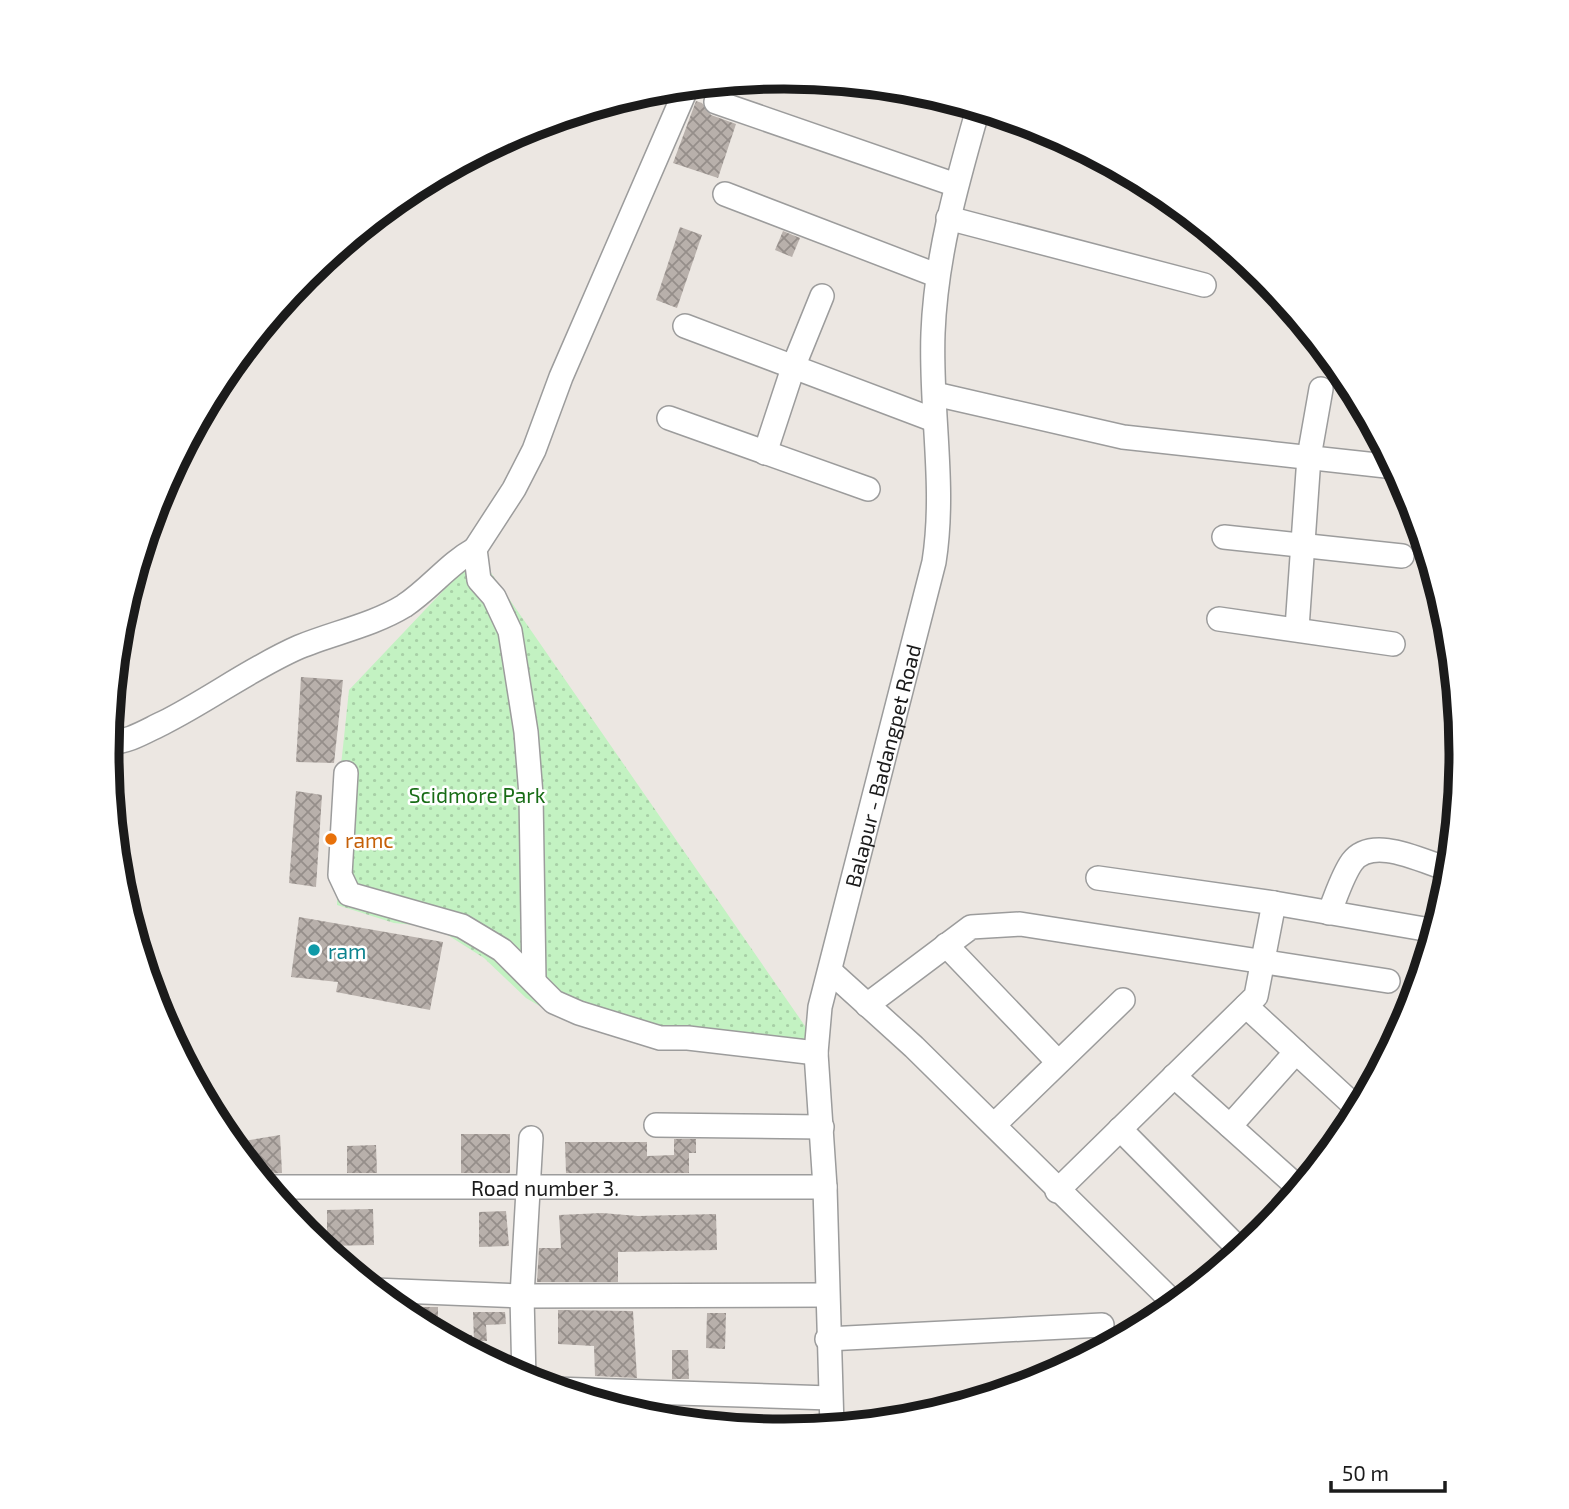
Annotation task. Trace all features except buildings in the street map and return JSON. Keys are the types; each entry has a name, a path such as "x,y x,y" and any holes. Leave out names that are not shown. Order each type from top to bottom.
{"street":[{"path":"120,741 138,737 205,702 260,666 299,647 387,615 406,605 457,559 477,545 514,489 534,450 561,377 682,98"},
{"path":"716,102 956,185"},
{"name":"Balapur - Badangpet Road","path":"831,1418 827,1339 825,1188 816,1053 820,1007 934,562 940,524 934,419 933,336 936,275 956,185 975,118"},
{"path":"725,194 936,275"},
{"path":"948,218 1204,285"},
{"path":"765,453 794,365 822,296"},
{"path":"685,326 934,419"},
{"path":"1297,628 1309,457 1321,389"},
{"path":"935,394 1123,437 1384,466"},
{"path":"669,418 868,489"},
{"path":"1224,537 1402,556"},
{"path":"477,545 479,580 494,597 510,631 526,732 531,795 534,981"},
{"path":"1219,618 1393,644"},
{"path":"346,773 340,875 349,894 462,926 502,950 554,1002 660,1038 688,1038 816,1053"},
{"path":"1329,913 1352,862 1365,851 1381,849 1440,867"},
{"path":"1098,878 1274,903 1426,929"},
{"path":"1057,1191 1256,996 1274,903"},
{"path":"867,1004 971,927 990,923 1020,924 1388,981"},
{"path":"946,945 1058,1062"},
{"path":"830,971 994,1125 1057,1191 1168,1297"},
{"path":"994,1125 1123,1000"},
{"path":"1245,1006 1351,1103"},
{"path":"1230,1126 1296,1052"},
{"path":"1174,1076 1293,1183"},
{"path":"656,1125 822,1127"},
{"path":"1120,1129 1234,1245"},
{"path":"524,1366 522,1296 531,1138"},
{"name":"Road number 3.","path":"279,1187 825,1188"},
{"path":"392,1291 522,1296 826,1295"},
{"path":"827,1339 1102,1325"},
{"path":"591,1390 830,1398"}],"green space":[{"name":"Scidmore Park","path":"478,554 814,1039 775,1058 704,1041 655,1049 560,1018 526,998 484,958 435,927 394,923 337,905 340,775 349,690"}],"place":[{"name":"ramc","path":"331,839"},
{"name":"ram","path":"314,950"}]}
